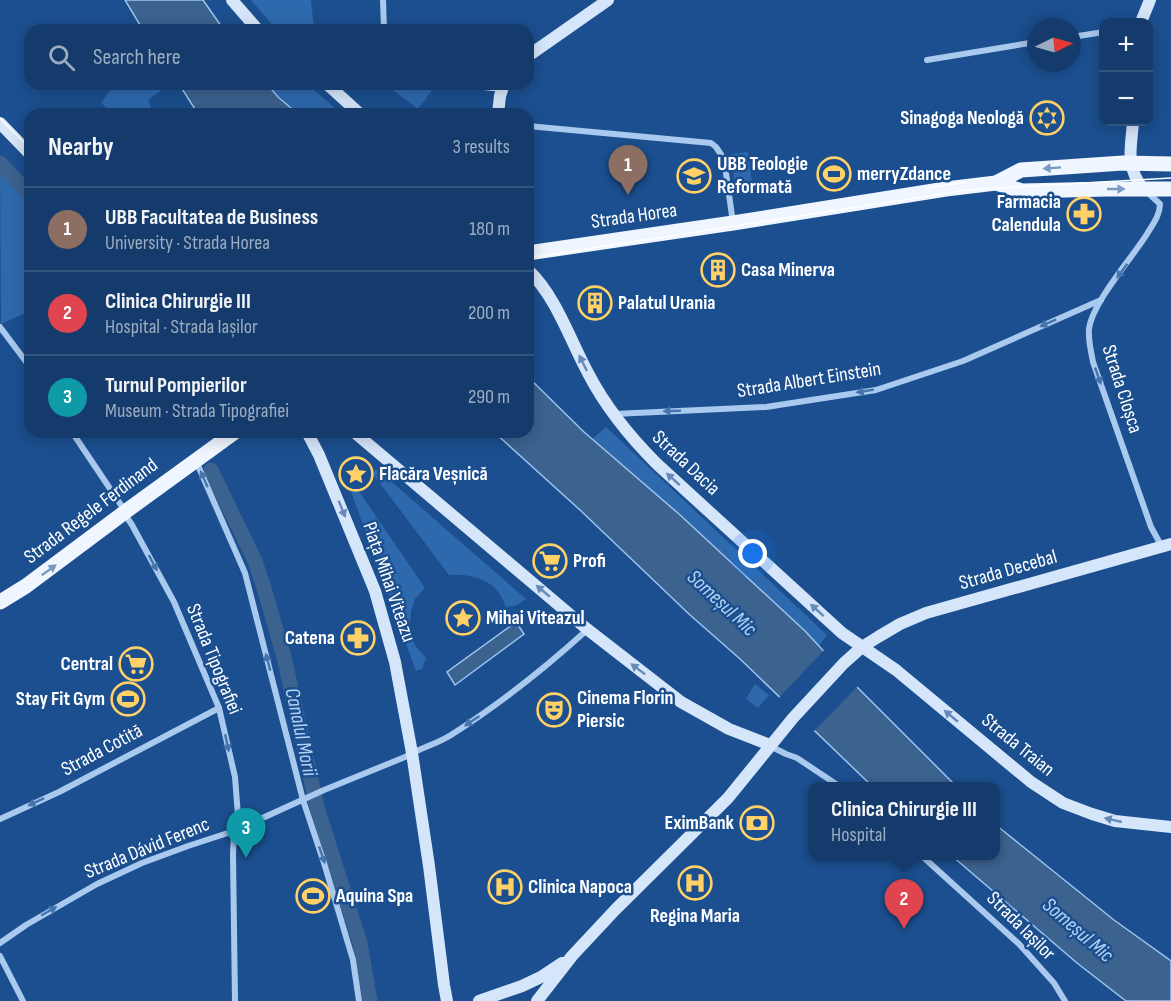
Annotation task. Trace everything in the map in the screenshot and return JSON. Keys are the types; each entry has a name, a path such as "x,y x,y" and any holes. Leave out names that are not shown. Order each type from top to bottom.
{"main road":[{"path":"232,0 253,24"},
{"path":"534,52 608,0"},
{"path":"1143,18 1150,0"},
{"path":"334,90 353,108"},
{"path":"498,108 502,90"},
{"path":"0,123 24,148"},
{"path":"1133,126 1131,163 1134,174 1143,189"},
{"name":"Strada Horea","path":"534,252 996,183 1021,170 1131,163 1171,164"},
{"name":"Strada Horea","path":"996,183 1022,191 1171,189"},
{"name":"Strada Dacia","path":"534,278 551,299 588,374 613,414 638,445 842,633 862,647"},
{"name":"Strada Regele Ferdinand","path":"0,602 51,568 227,438"},
{"name":"Piața Mihai Viteazu","path":"310,438 375,591 395,662 412,753 447,1001"},
{"path":"361,438 587,629 681,702 729,729 770,746"},
{"name":"Strada Decebal","path":"572,956 728,798 793,718 862,647 900,624 926,613 1166,546"},
{"name":"Strada Traian","path":"862,647 896,670 1031,782 1063,803 1115,821 1171,827"},
{"path":"479,1001 542,977 572,956"},
{"path":"537,1001 572,956"}],"street":[{"path":"383,0 384,24"},
{"path":"1081,36 1099,33"},
{"path":"927,60 1027,43"},
{"path":"534,127 711,143 724,159 733,223"},
{"name":"Strada Cloșca","path":"1143,189 1160,204 1159,213 1139,247 1094,312 1089,327 1089,343 1093,362 1151,527 1166,546"},
{"name":"Strada Albert Einstein","path":"613,414 766,407 876,390 963,361 1101,300"},
{"path":"0,327 24,359"},
{"name":"Strada Tipografiei","path":"76,438 132,525 174,602 219,708 235,777 236,830 233,855 235,1001"},
{"path":"195,460 245,573 305,799 350,949 357,981 358,1001"},
{"path":"412,753 449,736 520,688 587,629"},
{"name":"Strada Cotită","path":"1,817 59,792 219,708"},
{"path":"770,746 796,758 833,782"},
{"name":"Strada Dávid Ferenc","path":"0,943 26,925 97,884 142,863 236,830 412,753"},
{"name":"Strada Iașilor","path":"927,860 1019,944 1054,983 1065,1001"},
{"path":"0,956 23,1001"}],"shaded area":[{"path":"251,0 311,0 313,24 272,24"},
{"path":"111,90 162,90 148,100 151,108 107,108 101,103"},
{"path":"253,90 314,90 335,108 291,108 278,97"},
{"path":"393,90 432,90 417,108"},
{"path":"748,152 753,189 736,191 731,154"},
{"path":"0,165 24,191 24,314 1,324"},
{"path":"606,427 827,635 819,646 679,514 592,439"},
{"path":"374,470 378,470 526,599 517,605 506,607 499,593 489,583 470,576 449,575 373,474"},
{"path":"356,487 425,588 415,599 410,626 414,644 426,658 422,669 416,671 350,489"},
{"path":"755,684 769,695 758,708 746,699"}],"water":[{"path":"125,0 203,0 220,24 139,24"},
{"path":"183,90 272,90 291,108 194,108"},
{"name":"Someșul Mic","path":"534,383 584,432 679,514 805,631 952,782 868,782 501,438 534,438"},
{"path":"516,622 524,634 455,685 447,672"},
{"name":"Someșul Mic","path":"1000,828 1114,920 1171,961 1171,1001 1126,1001 1077,963 957,860 1000,860"}],"pier":[{"path":"826,648 859,685 812,733 777,700"}],"waterway":[{"name":"Canalul Morii","path":"0,163 24,189"},
{"name":"Canalul Morii","path":"211,470 255,561 264,588 284,657 317,807 360,943 370,1001"}],"tram line":[{"path":"0,118 24,143"},
{"path":"534,257 967,190 1171,178"},
{"path":"926,188 967,182"}],"place":[{"name":"Sinagoga Neologă","path":"1047,118"},
{"name":"merryZdance","path":"834,174"},
{"name":"UBB Teologie Reformată","path":"694,176"},
{"name":"UBB Facultatea de Business","path":"628,195"},
{"name":"Farmacia Calendula","path":"1084,214"},
{"name":"Casa Minerva","path":"718,270"},
{"name":"Palatul Urania","path":"595,303"},
{"name":"Flacăra Veșnică","path":"356,474"},
{"name":"Profi","path":"550,561"},
{"name":"Mihai Viteazul","path":"463,618"},
{"name":"Catena","path":"358,638"},
{"name":"Central","path":"136,664"},
{"name":"Stay Fit Gym","path":"128,699"},
{"name":"Cinema Florin Piersic","path":"554,710"},
{"name":"EximBank","path":"757,823"},
{"name":"Turnul Pompierilor","path":"246,858"},
{"name":"Regina Maria","path":"695,883"},
{"name":"Clinica Napoca","path":"505,887"},
{"name":"Aquina Spa","path":"313,896"},
{"name":"Clinica Chirurgie III","path":"904,929"}]}
